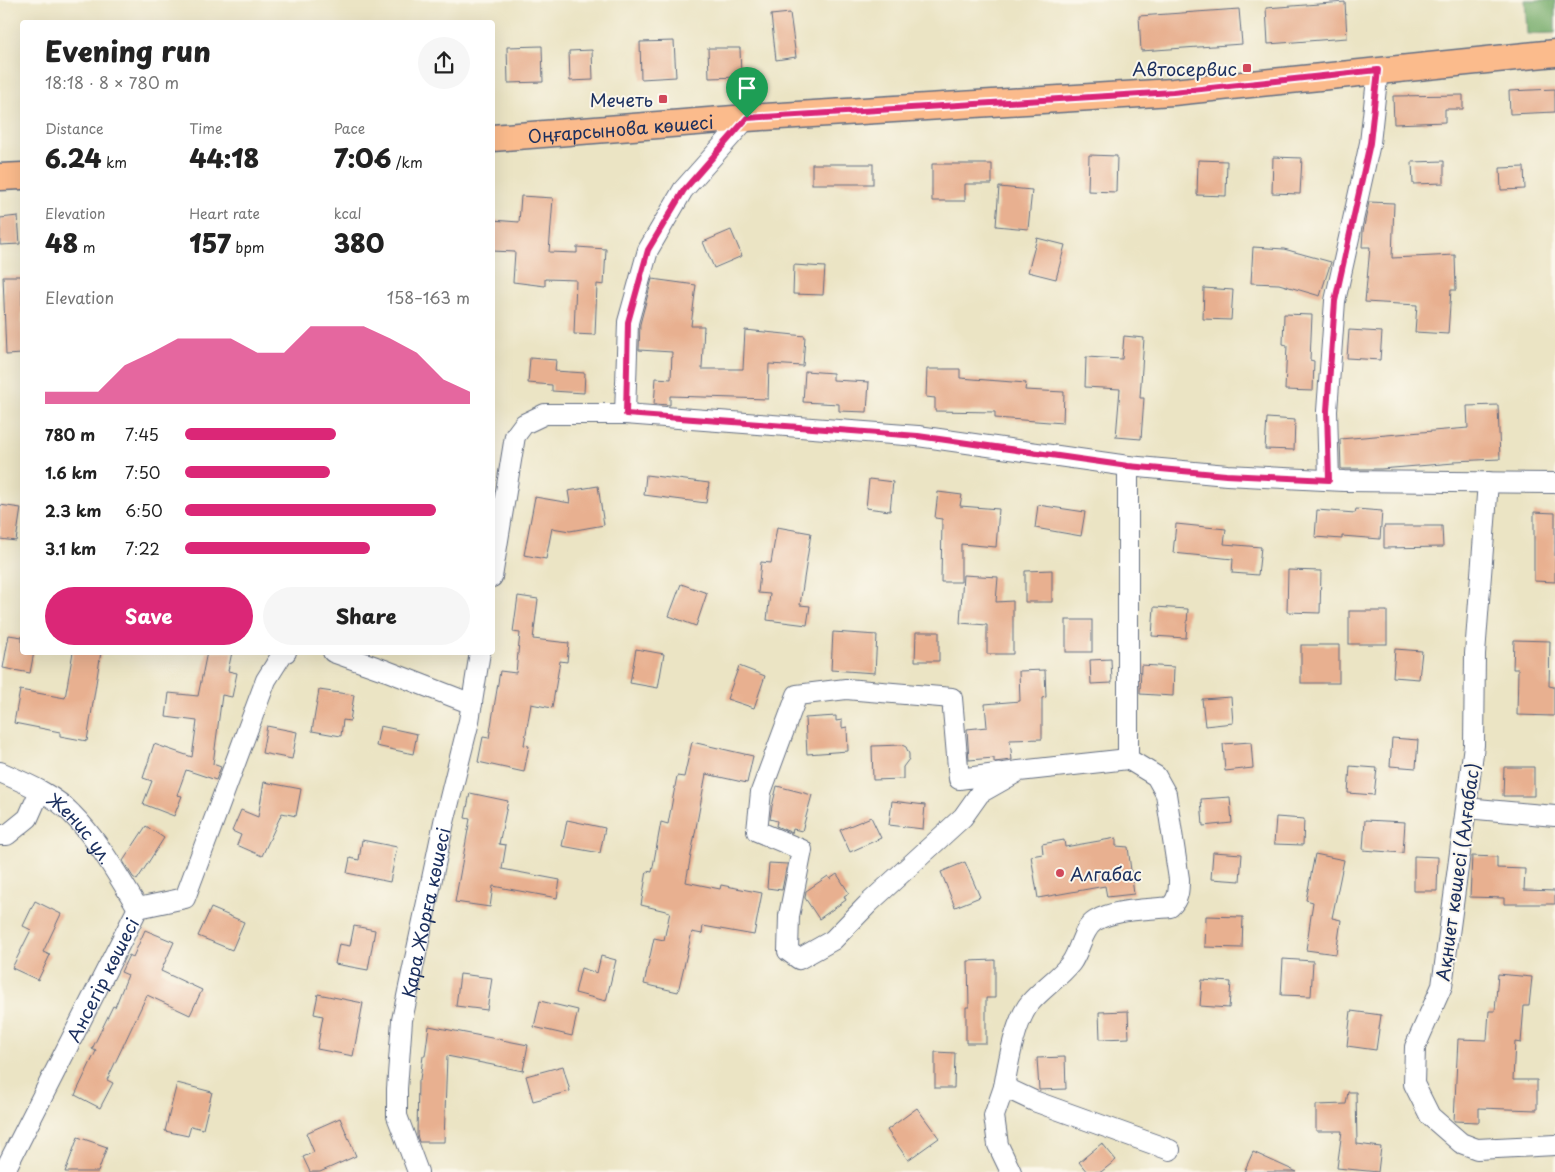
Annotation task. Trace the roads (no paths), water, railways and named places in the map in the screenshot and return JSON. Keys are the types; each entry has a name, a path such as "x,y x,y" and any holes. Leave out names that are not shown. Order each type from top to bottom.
{"main road":[{"name":"Оңғарсынова көшесі","path":"495,138 747,118 1173,92 1555,53"},
{"path":"0,177 20,176"}],"street":[{"path":"1329,480 1327,411 1335,301 1370,143 1378,70"},
{"path":"626,414 628,322 648,250 684,190 747,118"},
{"path":"495,559 515,436 524,424 545,414 626,414 918,436 1128,466 1226,475 1329,480 1555,483"},
{"path":"1128,466 1128,760"},
{"name":"Ақниет көшесі (Алғабас)","path":"1488,482 1476,654 1474,745 1442,986 1415,1048 1414,1084 1430,1116 1461,1143 1477,1149 1555,1145"},
{"name":"Ансегір көшесі","path":"4,1172 138,908 185,898 266,680 282,655"},
{"path":"342,655 472,704"},
{"name":"Қара Жорға көшесі","path":"418,1172 397,1116 402,1020 472,704 480,655"},
{"path":"1011,1172 998,1145 994,1116 1004,1087 1018,1028 1028,1005 1046,985 1070,964 1093,922 1108,914 1170,907 1175,902 1179,892 1179,879 1166,794 1156,776 1128,760 1020,771 959,779 952,698 846,689 797,695 761,792 757,831 802,850 789,916 788,951 799,960 834,940 869,903 963,817 980,793 1020,771"},
{"name":"Женис ул.","path":"0,772 40,791 71,813 97,842 138,908"},
{"path":"0,835 7,835 28,818 40,791"},
{"path":"1466,808 1555,816"},
{"path":"1004,1087 1034,1101 1170,1150"}],"place":[{"name":"Автосервис","path":"1247,68"},
{"name":"Мечеть","path":"663,99"},
{"name":"Алгабас","path":"1060,873"}]}
